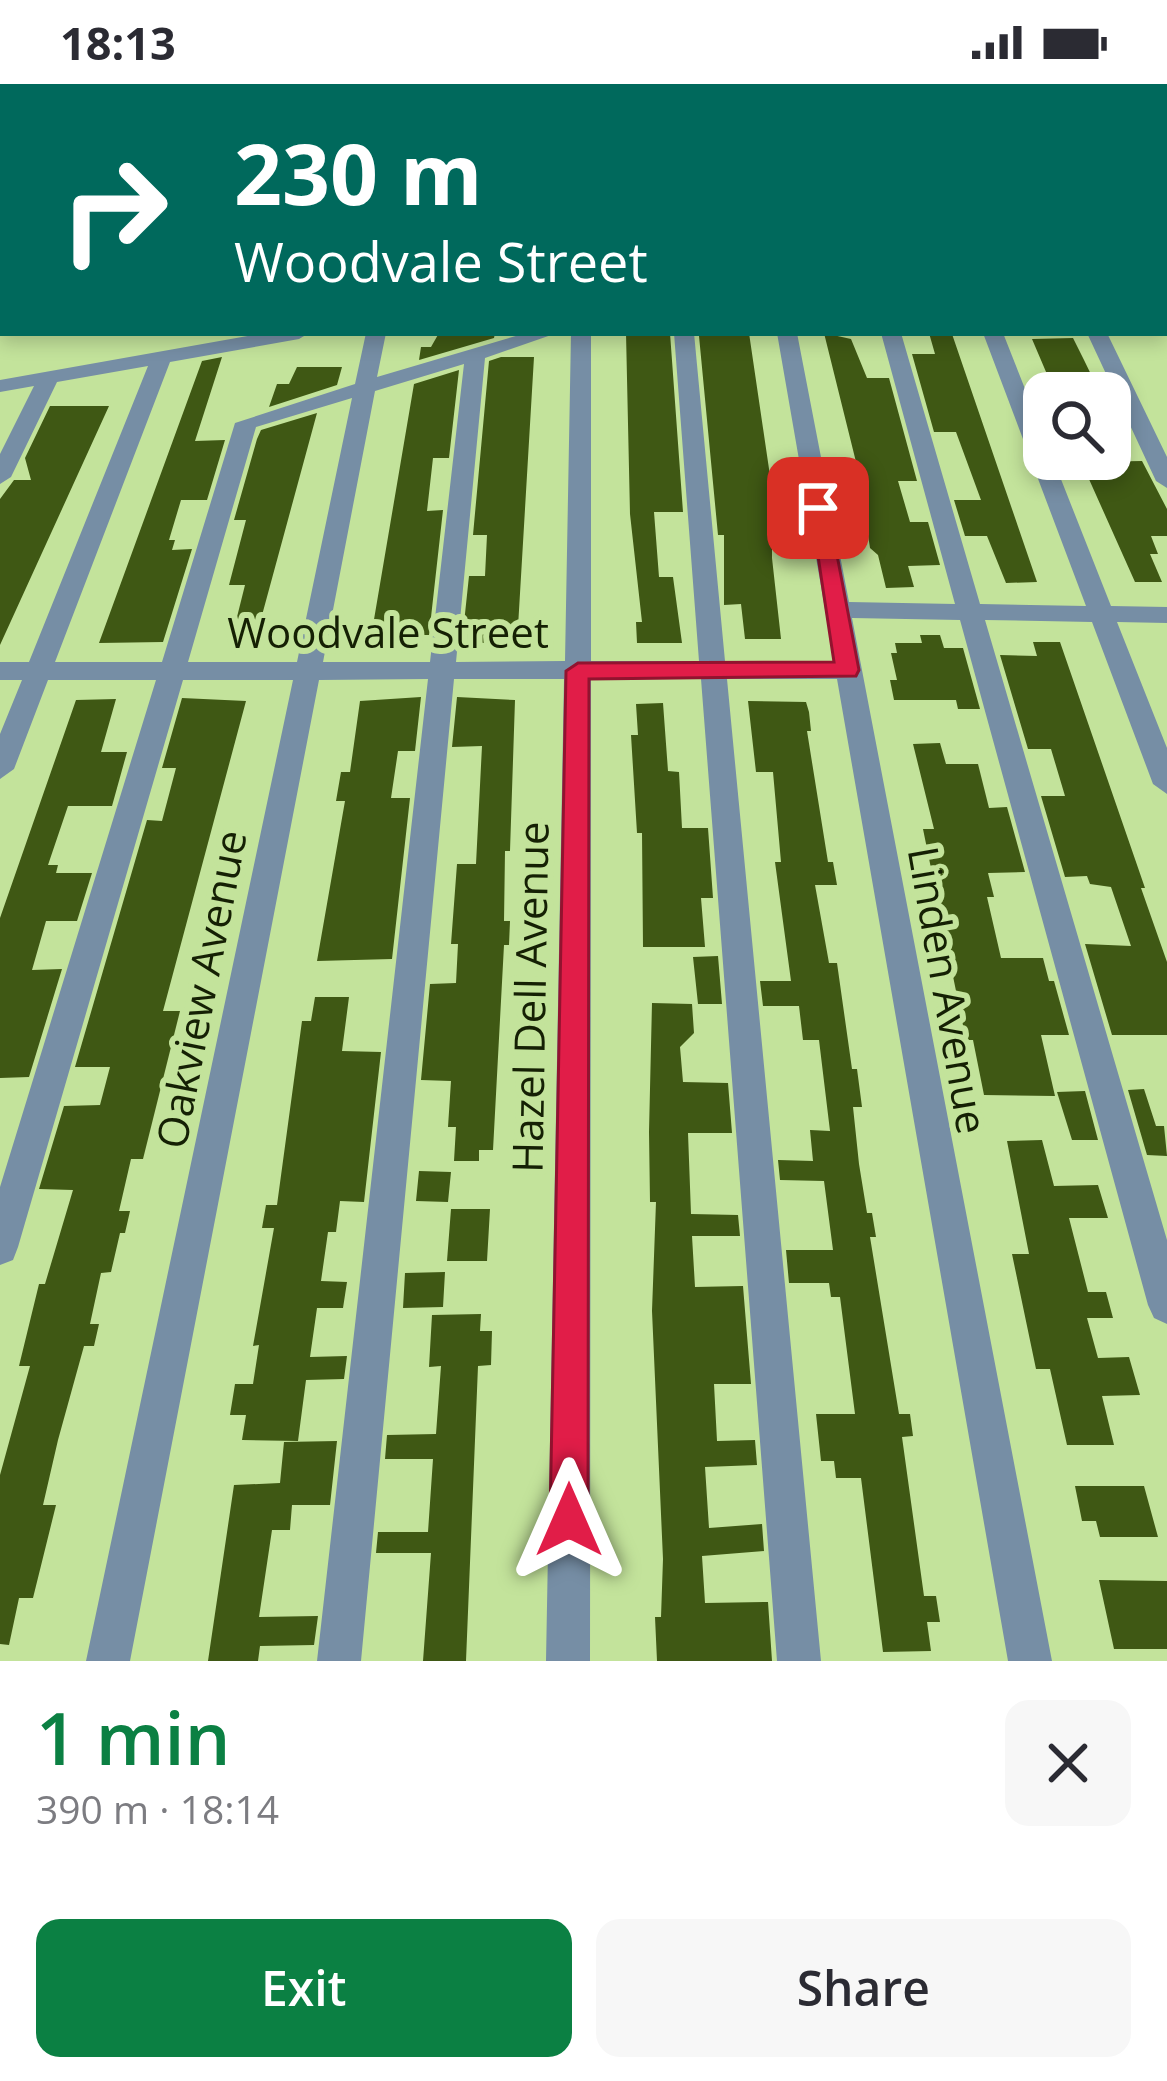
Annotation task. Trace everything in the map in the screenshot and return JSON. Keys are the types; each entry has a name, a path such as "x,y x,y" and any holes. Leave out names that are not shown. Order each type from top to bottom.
{"street":[{"path":"0,386 281,336"},
{"name":"Oakview Avenue","path":"108,1661 375,336"},
{"path":"0,1247 246,423 364,392 538,336"},
{"name":"Hazel Dell Avenue","path":"568,1661 580,336"},
{"path":"684,336 799,1661"},
{"name":"Linden Avenue","path":"788,336 1030,1661"},
{"path":"892,336 1167,1305"},
{"path":"994,336 1167,784"},
{"path":"1098,336 1167,481"},
{"path":"0,769 162,356"},
{"path":"339,1661 475,356"},
{"path":"0,477 49,377"},
{"path":"836,610 1167,615"},
{"name":"Woodvale Street","path":"0,671 847,670"}],"building":[{"path":"437,336 494,336 419,360 421,347 431,347"},
{"path":"626,336 670,336 683,512 654,512 659,577 673,577 682,643 637,643 636,622 642,622 630,514"},
{"path":"699,336 749,336 778,530 772,530 772,558 781,639 745,639 741,604 724,605 724,535 718,535"},
{"path":"825,336 851,339 867,378 889,378 917,481 898,481 910,522 928,522 940,565 908,566 914,587 886,588 878,555 870,548 858,470"},
{"path":"930,336 953,336 1037,582 1006,583 987,536 965,536 954,500 981,500 956,432 934,432 912,354 935,354"},
{"path":"1073,338 1090,372 1046,372 1032,339"},
{"path":"222,357 195,441 225,440 207,500 181,500 169,540 175,540 172,550 192,549 163,642 99,643 202,361"},
{"path":"534,357 517,644 462,642 469,576 485,576 487,535 473,535 489,361"},
{"path":"297,367 342,367 337,385 269,407 277,384 289,384"},
{"path":"459,370 449,458 433,458 427,511 443,510 429,635 408,635 406,643 370,643 414,384"},
{"path":"50,406 109,406 0,645 0,499 14,480 31,480 25,458"},
{"path":"317,413 255,641 231,641 245,585 229,585 246,520 234,520 257,439 261,430"},
{"path":"1131,461 1142,461 1167,509 1167,536 1151,536 1158,554 1150,554 1162,582 1135,582 1089,480 1131,480"},
{"path":"920,635 940,635 944,648 963,648 980,709 958,709 956,700 894,700 890,680 897,680 891,653 897,653 895,643 922,643"},
{"path":"1033,642 1060,642 1145,888 1141,888 1167,962 1167,1035 1112,1035 1085,944 1131,946 1111,887 1090,884 1087,876 1065,877 1041,796 1065,796 1051,749 1028,749 1000,655 1037,656"},
{"path":"421,697 415,751 398,751 391,798 410,798 392,959 317,961 345,801 336,801 341,772 350,772 360,701"},
{"path":"457,697 515,700 510,851 505,851 504,921 510,921 509,945 504,945 493,1150 479,1150 479,1161 454,1161 456,1127 448,1127 451,1081 421,1080 430,984 456,983 458,944 451,944 457,864 476,864 482,746 452,747"},
{"path":"182,698 246,701 163,1011 180,1011 143,1159 131,1159 119,1211 130,1211 125,1233 120,1233 111,1272 101,1273 90,1324 99,1324 94,1346 84,1346 58,1440 43,1505 56,1505 33,1598 19,1598 9,1645 0,1644 0,1475 30,1366 19,1366 39,1284 45,1284 73,1190 39,1189 64,1106 100,1105 110,1067 75,1067 147,820 162,821 176,768 162,768"},
{"path":"116,699 101,752 127,752 112,806 68,806 48,865 58,865 56,873 92,873 77,921 46,921 32,970 62,969 29,1077 0,1078 0,918 76,700"},
{"path":"748,701 806,702 809,712 811,731 807,731 828,862 833,862 837,885 815,885 829,963 837,963 852,1069 857,1069 862,1107 853,1107 859,1164 876,1237 870,1237 899,1414 910,1414 913,1436 902,1437 924,1596 936,1596 940,1622 927,1622 931,1651 883,1652 861,1478 836,1478 834,1461 821,1461 816,1414 855,1414 840,1297 831,1297 829,1283 789,1283 786,1250 833,1250 824,1181 780,1180 778,1160 813,1161 810,1130 830,1131 819,1040 803,1040 799,1006 763,1006 760,981 791,981 775,862 781,862 773,772 756,772"},
{"path":"663,703 668,771 679,772 682,828 708,828 713,898 701,898 705,947 643,947 642,833 637,833 631,735 638,735 636,704"},
{"path":"940,743 946,764 978,764 989,808 1007,807 1025,872 988,873 994,897 987,897 1001,958 1043,958 1049,981 1054,981 1069,1035 1041,1035 1055,1096 984,1095 973,1040 966,1040 923,829 934,829 913,744"},
{"path":"718,956 722,1004 698,1004 693,957"},
{"path":"315,997 349,997 342,1051 381,1052 364,1202 340,1201 336,1232 328,1232 321,1281 347,1282 343,1308 317,1308 310,1357 347,1356 344,1379 306,1380 298,1441 242,1440 246,1415 230,1415 235,1384 253,1384 259,1345 253,1346 274,1228 262,1228 266,1205 277,1205 302,1021 311,1021"},
{"path":"652,1003 692,1004 694,1033 680,1047 683,1082 728,1083 732,1133 688,1133 691,1214 738,1215 740,1236 692,1236 695,1287 743,1286 751,1384 714,1384 717,1441 755,1440 757,1465 705,1467 709,1528 762,1524 764,1551 702,1556 705,1603 768,1602 772,1661 657,1661 655,1617 661,1617 663,1559 652,1311 656,1202 650,1202"},
{"path":"1144,1089 1156,1126 1164,1126 1167,1156 1147,1155 1128,1090"},
{"path":"1085,1091 1098,1140 1072,1140 1057,1092"},
{"path":"1042,1140 1054,1186 1098,1185 1108,1218 1069,1218 1088,1292 1106,1292 1113,1318 1087,1318 1098,1358 1129,1357 1140,1395 1102,1396 1114,1445 1067,1445 1050,1369 1036,1369 1012,1254 1029,1254 1007,1141"},
{"path":"419,1171 451,1172 448,1202 416,1201"},
{"path":"451,1209 490,1209 487,1261 447,1261"},
{"path":"445,1272 443,1307 403,1308 405,1273"},
{"path":"481,1314 480,1331 492,1331 491,1365 478,1366 466,1661 423,1661 431,1553 376,1553 378,1532 428,1532 433,1459 385,1459 387,1435 436,1434 441,1366 429,1367 432,1315"},
{"path":"337,1441 330,1505 292,1505 290,1530 272,1530 259,1617 318,1616 314,1645 260,1646 258,1661 208,1661 234,1485 280,1483 284,1442"},
{"path":"1075,1486 1144,1486 1158,1537 1100,1537 1096,1521 1082,1521"},
{"path":"1099,1580 1167,1581 1167,1649 1114,1649"}],"route":[{"path":"569,1520 578,671 847,670 818,508"}]}
